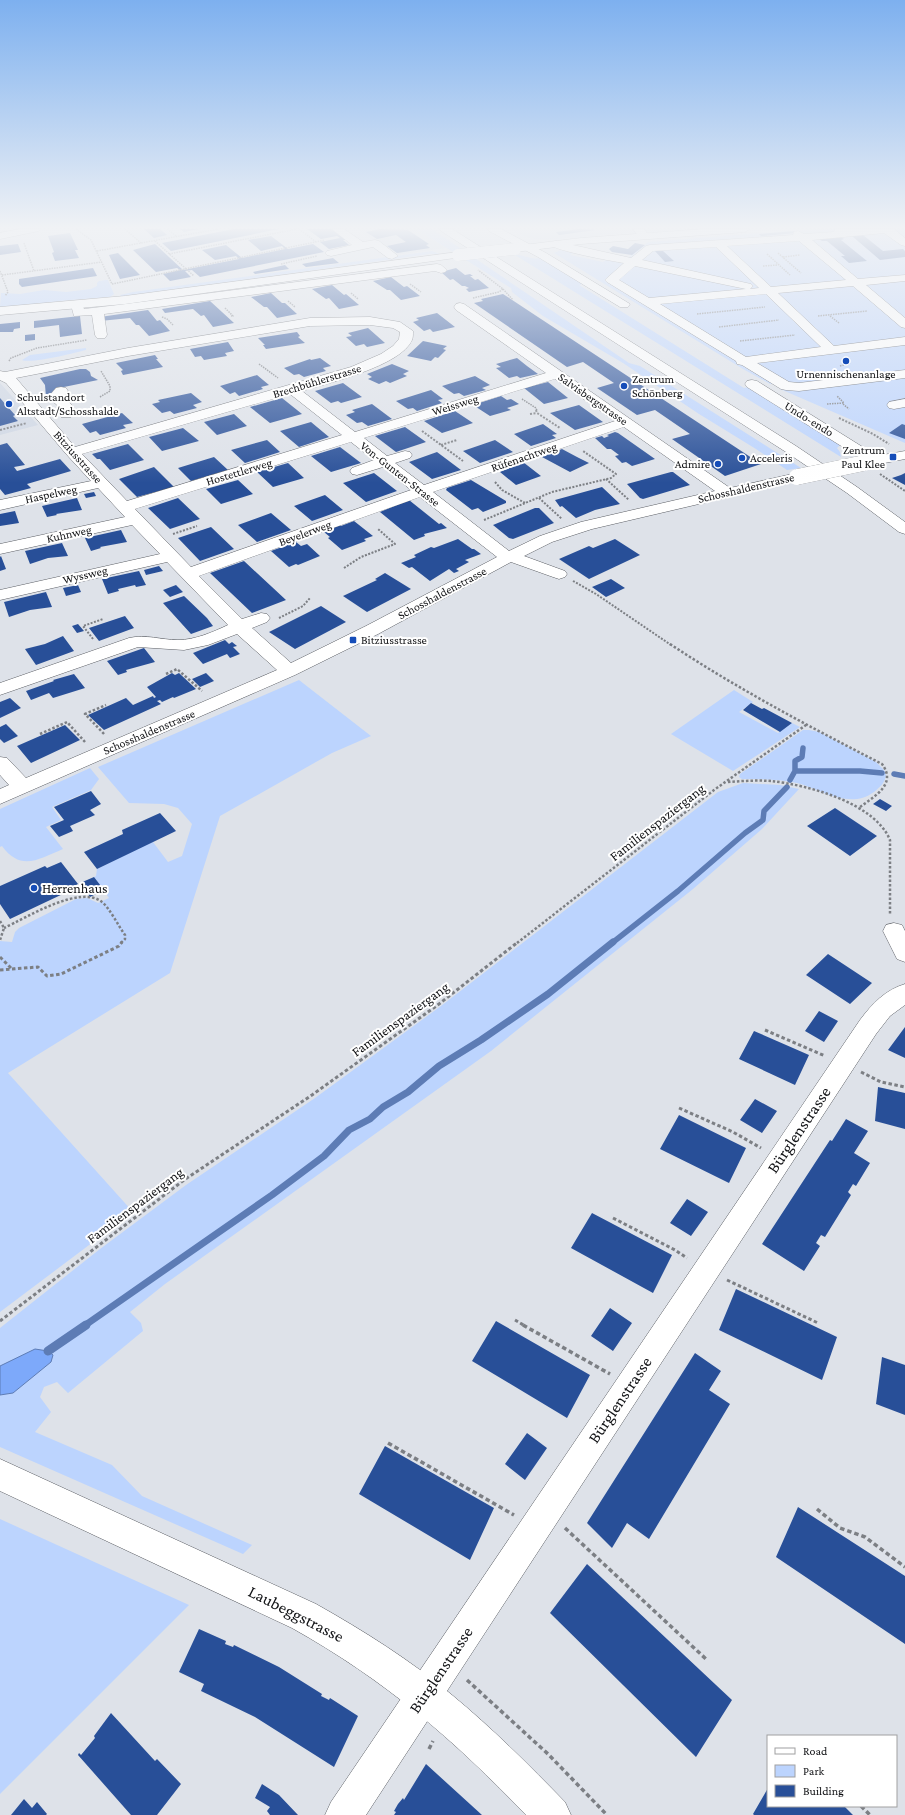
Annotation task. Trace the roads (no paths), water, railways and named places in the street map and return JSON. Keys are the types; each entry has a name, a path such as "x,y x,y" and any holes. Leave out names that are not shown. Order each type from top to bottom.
{"main road":[{"path":"98,314 101,335"},
{"name":"Salvisbergstrasse","path":"479,314 557,374 726,492"},
{"path":"578,314 779,441 852,490 905,529"},
{"path":"596,314 793,436 867,485"},
{"path":"666,314 781,384 794,387 905,374"},
{"path":"793,314 829,350 841,358"},
{"path":"893,314 905,324"},
{"name":"Brechbühlerstrasse","path":"2,376 128,352 310,322 370,321 396,325 407,331 407,337 402,345 384,357 343,374 287,386 72,452"},
{"path":"742,361 905,341"},
{"name":"Weissweg","path":"353,437 557,374"},
{"name":"Bitziusstrasse","path":"2,376 11,380 72,452 126,507 170,556 239,626 289,671"},
{"name":"Undo-endo","path":"745,379 868,462"},
{"name":"Von-Gunten-Strasse","path":"287,386 501,553 559,574"},
{"path":"46,421 68,414 65,405 59,396"},
{"path":"571,402 590,397"},
{"name":"Rüfenachtweg","path":"422,491 626,422"},
{"name":"Hostettlerweg","path":"126,507 353,437"},
{"name":"Schosshaldenstrasse","path":"0,797 22,786 289,671 372,630 509,556 546,539 587,525 726,492 905,454"},
{"path":"356,472 406,455"},
{"name":"Haspelweg","path":"0,505 102,483"},
{"name":"Beyelerweg","path":"188,574 422,491"},
{"name":"Kuhnweg","path":"0,549 137,519"},
{"name":"Wyssweg","path":"0,595 170,556"},
{"path":"0,689 140,641 151,640 178,646 192,644 261,618"},
{"path":"0,763 22,786"},
{"path":"899,932 905,953"},
{"name":"Bürglenstrasse","path":"344,1815 629,1386 713,1274 779,1160 850,1067 878,1013 905,993"},
{"name":"Laubeggstrasse","path":"0,1475 304,1616 343,1638 424,1695 477,1742 552,1815"}],"water":[{"path":"35,1349 48,1351 53,1355 51,1362 13,1393 0,1395 0,1366"}],"waterway":[{"path":"795,771 795,761 802,757 803,748"},
{"path":"790,780 795,771"},
{"path":"795,771 860,771 882,773"},
{"path":"894,774 905,776"},
{"path":"612,943 678,891 745,833 763,820 764,811 787,787"},
{"path":"84,1326 272,1195 324,1156 349,1130 370,1119 383,1107 408,1092 439,1066 481,1040 548,994 613,942"},
{"path":"48,1351 86,1325"}],"place":[{"name":"Urnennischenanlage","path":"846,361"},
{"name":"Zentrum Schönberg","path":"624,386"},
{"name":"Schulstandort Altstadt/Schosshalde","path":"9,404"},
{"name":"Zentrum Paul Klee","path":"893,457"},
{"name":"Acceleris","path":"742,458"},
{"name":"Admire","path":"718,464"},
{"name":"Bitziusstrasse","path":"353,640"},
{"name":"Herrenhaus","path":"34,888"}]}
